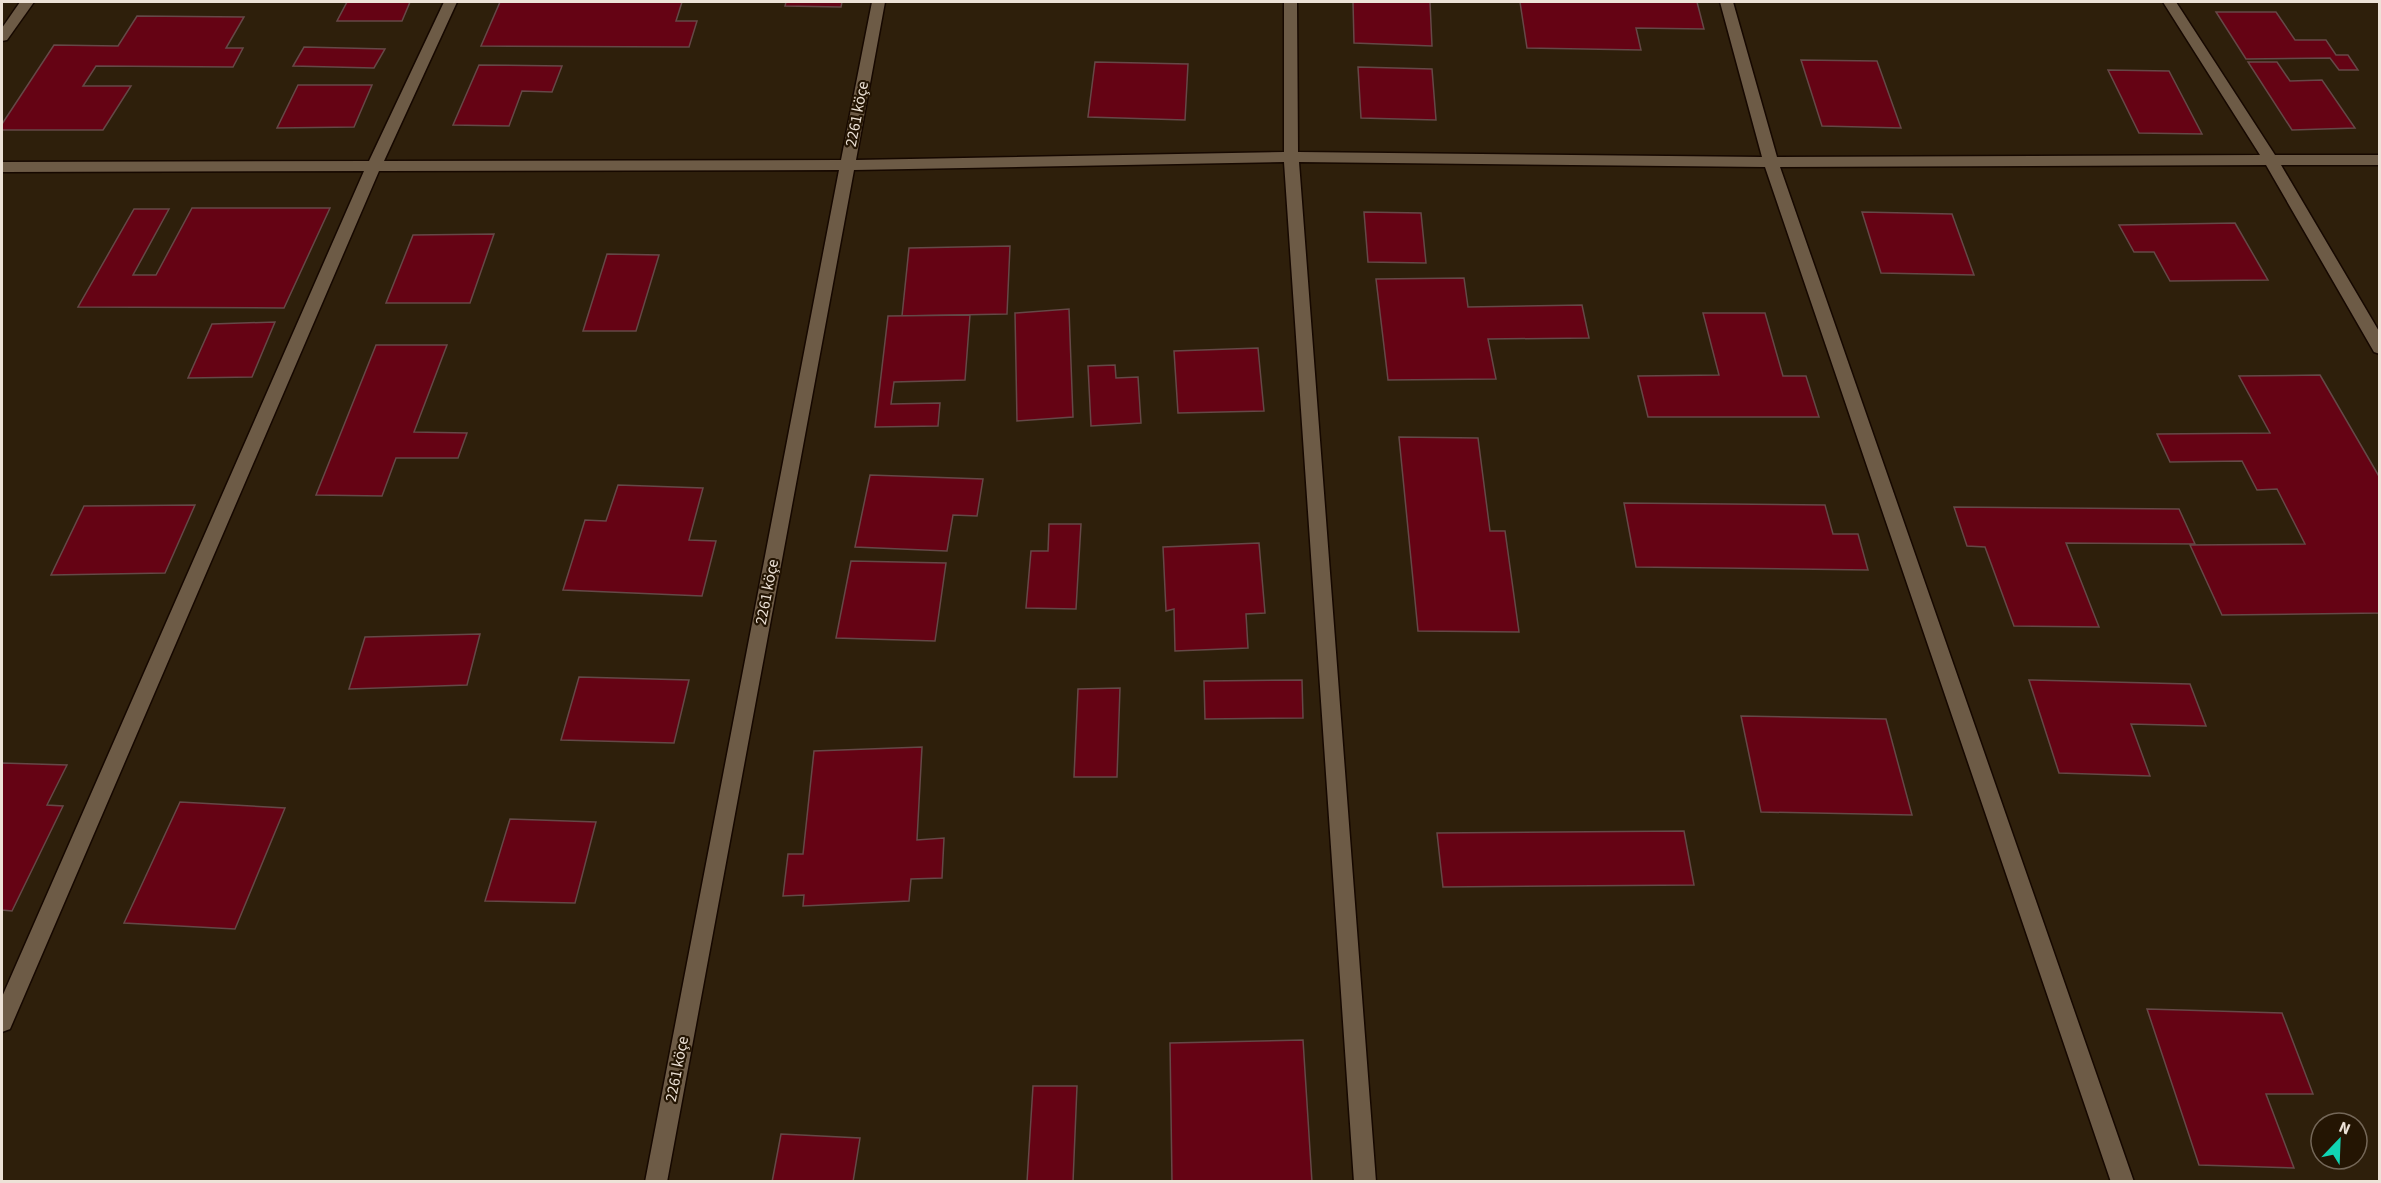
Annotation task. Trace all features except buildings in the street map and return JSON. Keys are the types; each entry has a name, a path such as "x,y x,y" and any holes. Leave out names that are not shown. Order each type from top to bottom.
{"street":[{"path":"2,37 27,2"},
{"path":"2,1021 374,166 450,2"},
{"name":"2261 köçe","path":"656,1182 878,2"},
{"path":"1290,2 1291,158 1365,1182"},
{"path":"1726,2 1771,162 2123,1182"},
{"path":"2170,2 2271,161 2379,348"},
{"path":"2,167 847,165 1291,158 1771,162 2379,160"}]}
